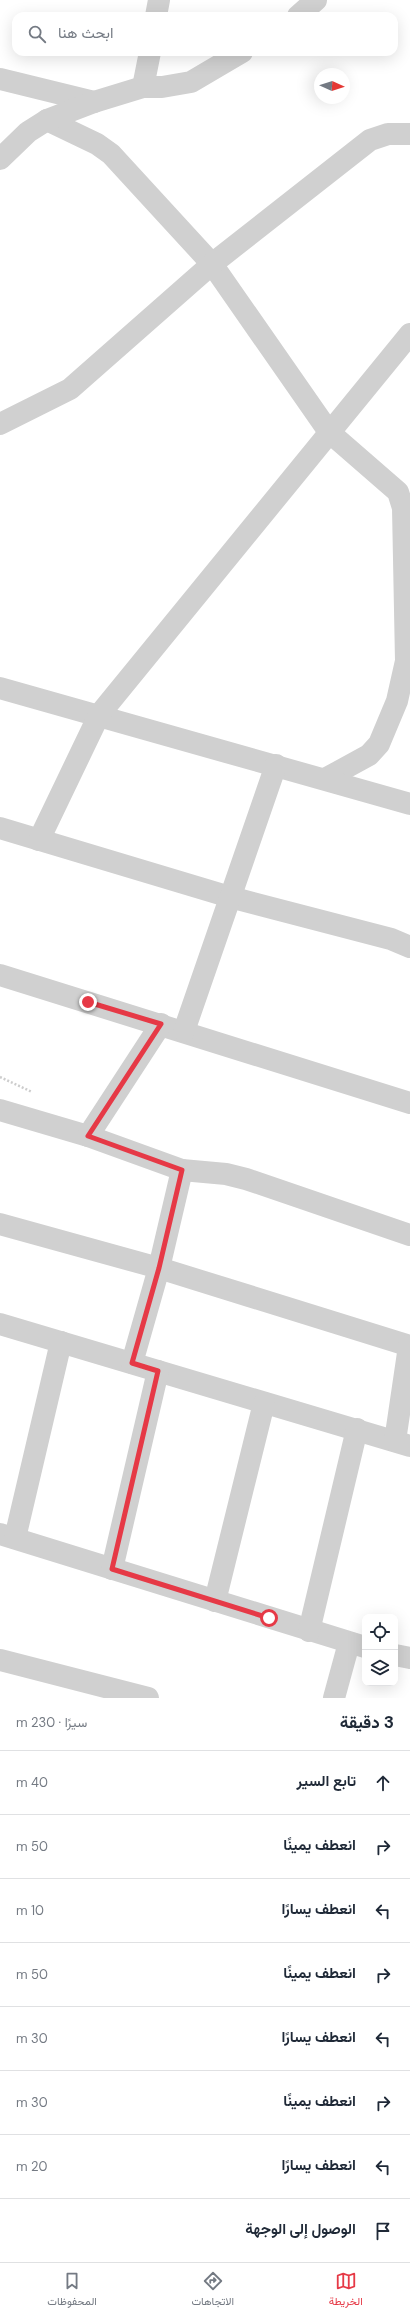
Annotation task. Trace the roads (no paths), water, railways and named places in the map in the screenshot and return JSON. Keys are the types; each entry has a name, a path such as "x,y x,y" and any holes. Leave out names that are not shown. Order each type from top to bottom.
{"street":[{"path":"157,12 160,0"},
{"path":"302,12 316,0"},
{"path":"143,87 149,56"},
{"path":"0,159 28,132 47,120 94,102 143,87 162,87 191,82 235,56"},
{"path":"0,80 94,102"},
{"path":"47,120 97,144 111,154 212,264 328,432 398,492 402,508 407,634 406,661 397,701 379,744 369,755 325,779"},
{"path":"3,419 70,389 212,264 370,140 388,134 410,134"},
{"path":"39,840 99,714 328,432 410,334"},
{"path":"0,688 99,714 410,804"},
{"path":"184,1031 276,765"},
{"path":"0,828 230,897 391,939 410,947"},
{"path":"0,975 184,1031 410,1103"},
{"path":"88,1136 161,1024"},
{"path":"0,1110 88,1136 182,1170 226,1174 246,1179 410,1235"},
{"path":"132,1363 159,1268 182,1170"},
{"path":"0,1224 159,1268 410,1346 402,1443 0,1324"},
{"path":"61,1342 7,1536 357,1645 334,1698"},
{"path":"112,1569 158,1371"},
{"path":"215,1601 264,1403"},
{"path":"309,1631 357,1429"},
{"path":"398,1655 410,1658"},
{"path":"0,1660 148,1698"}]}
